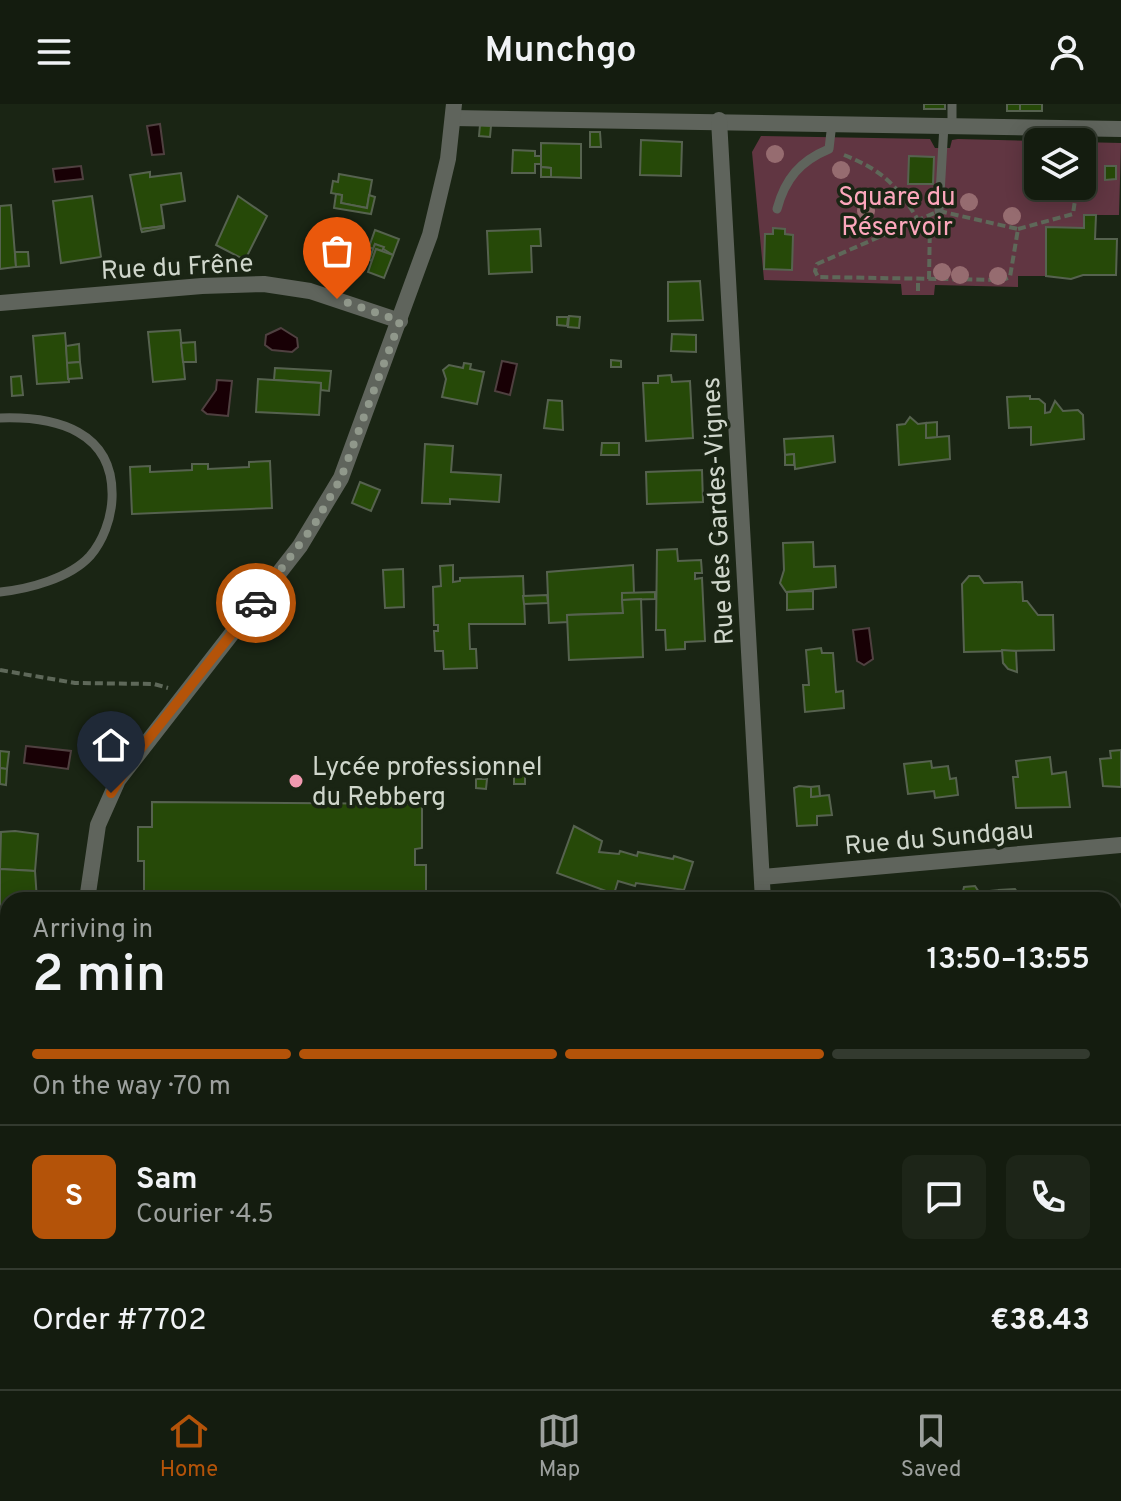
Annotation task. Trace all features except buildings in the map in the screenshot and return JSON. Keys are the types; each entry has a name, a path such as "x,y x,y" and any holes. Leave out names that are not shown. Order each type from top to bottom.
{"street":[{"path":"88,892 94,842 111,793 134,757 314,525 350,456 437,210 454,111 1121,129"},
{"name":"Rue des Gardes-Vignes","path":"719,120 763,892"},
{"name":"Rue du Frêne","path":"0,303 202,286 264,284 310,291 400,321"},
{"name":"Rue du Sundgau","path":"762,877 1121,845"}],"lane":[{"path":"935,213 952,104"},
{"path":"777,209 782,192 796,168 829,149 832,123"},
{"path":"0,418 33,417 74,430 92,442 105,459 112,479 110,519 91,555 77,567 46,581 0,592"}],"path":[{"path":"829,149 884,176 899,189 918,220"},
{"path":"1018,229 1010,277 918,280 818,277 815,271 817,264 935,213 1018,229 1073,214 1075,200"},
{"path":"929,279 935,213"},
{"path":"918,280 918,291"},
{"path":"0,670 75,683 154,684"}],"green space":[{"name":"Square du Réservoir","path":"761,136 930,139 935,148 950,148 952,140 958,139 1024,141 1024,200 1096,200 1096,142 1121,143 1119,215 1085,215 1084,228 1047,227 1046,276 1018,276 1018,287 935,285 934,295 902,295 901,284 764,280 752,152"}],"shaded area":[{"path":"160,124 164,154 152,155 147,126"},
{"path":"81,166 83,179 55,182 53,169"},
{"path":"281,328 297,338 298,347 292,352 272,350 265,345 266,335"},
{"path":"502,361 517,364 510,395 495,391"},
{"path":"217,380 232,381 228,416 207,414 202,410 216,390"},
{"path":"869,628 873,659 864,665 857,661 853,630"},
{"path":"26,746 71,751 68,769 24,763"}],"way so far":[{"path":"256,603 300,546 341,478 400,321 337,299"}],"place":[{"name":"Lycée professionnel du Rebberg","path":"296,781"}],"route":[{"path":"111,793 134,757 256,603"}]}
